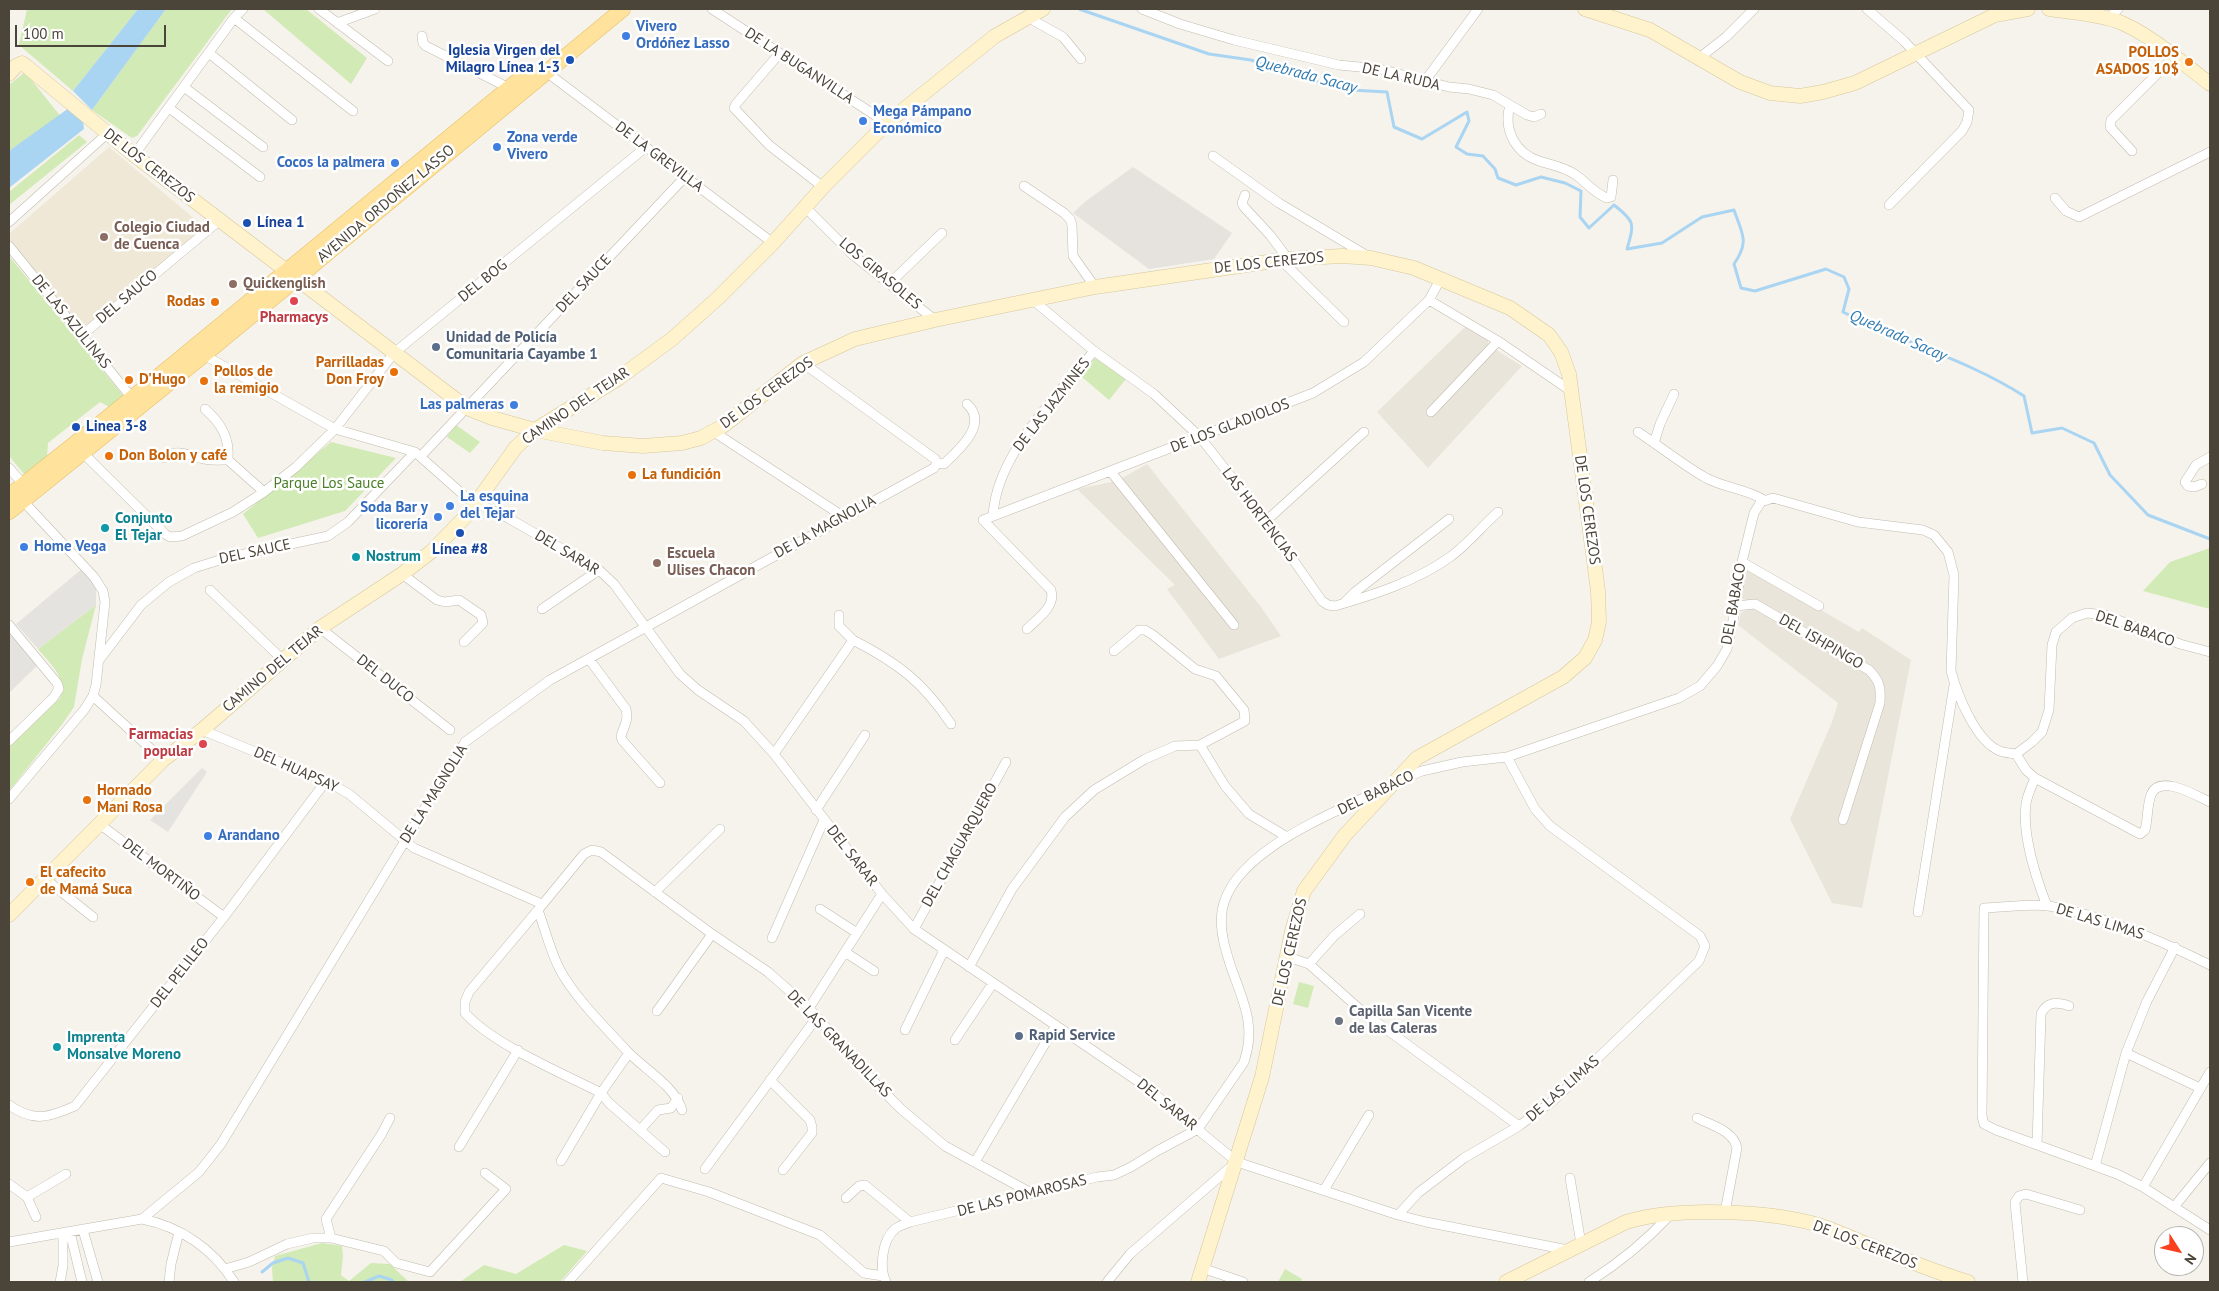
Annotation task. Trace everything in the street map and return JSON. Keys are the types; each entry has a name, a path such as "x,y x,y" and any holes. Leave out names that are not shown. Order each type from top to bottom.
{"main road":[{"name":"AVENIDA ORDOÑEZ LASSO","path":"16,498 83,453 204,355 291,275 509,88 606,9"},
{"name":"AVENIDA ORDOÑEZ LASSO","path":"9,512 23,484 291,275 623,9"}],"street":[{"path":"134,155 234,18 243,9"},
{"path":"319,9 388,60"},
{"path":"337,22 375,9"},
{"name":"DE LA BUGANVILLA","path":"712,9 887,123"},
{"name":"DE LA RUDA","path":"1142,9 1180,24 1234,40 1339,65 1380,69 1425,82 1493,95 1534,117 1541,114"},
{"path":"1425,82 1478,9"},
{"path":"1585,9 1650,30 1740,82 1762,90 1800,96 1855,83 1995,15 2028,9"},
{"path":"1698,59 1726,37 1754,9"},
{"path":"1867,9 1915,53 1969,110 1962,131 1889,205"},
{"path":"2049,9 2113,13 2210,84"},
{"path":"1036,13 1071,46 1081,59"},
{"name":"CAMINO DEL TEJAR","path":"9,915 98,823 163,760 202,730 320,628 402,574 431,552 456,528 516,447 535,430 619,378 672,339 718,298 773,243 823,187 887,123 995,36 1036,13"},
{"path":"234,18 353,111"},
{"path":"422,36 423,43 426,46 509,88"},
{"path":"209,53 292,120"},
{"path":"779,54 734,108 768,145 823,187"},
{"path":"2132,151 2110,127 2111,120 2174,57"},
{"name":"DE LOS CEREZOS","path":"9,74 16,66 22,63 134,155 467,408 492,418 535,430 603,443 644,446 682,443 714,432 803,363 855,339 935,320 1095,287 1284,259 1342,256 1371,258 1414,268 1510,308 1549,335 1561,352 1569,374 1598,591 1599,622 1595,640 1585,658 1563,677 1417,758 1345,835 1304,891 1292,931 1263,1075 1198,1282"},
{"name":"DE LA GREVILLA","path":"546,71 773,243"},
{"path":"184,87 263,147"},
{"path":"1510,105 1507,116 1508,131 1514,143 1525,155 1560,167 1576,175 1589,188 1607,198 1612,193 1613,180"},
{"path":"168,108 260,177"},
{"path":"9,222 102,130"},
{"name":"DEL BOG","path":"83,453 170,537 182,536 232,512 264,492 296,467 335,429 394,353 646,147"},
{"path":"2055,198 2066,211 2079,217 2210,152"},
{"path":"1213,156 1279,203 1371,258"},
{"name":"DEL SAUCE","path":"100,659 141,605 169,582 194,568 226,558 328,536 348,522 467,408 685,177"},
{"path":"1024,186 1070,219 1074,256 1095,287"},
{"path":"1245,195 1242,203 1244,208 1270,235 1284,259 1344,322"},
{"name":"LOS GIRASOLES","path":"805,207 853,255 890,282 935,320"},
{"name":"DEL SAUCO","path":"81,336 220,220"},
{"path":"890,282 942,233"},
{"name":"DE LAS AZULINAS","path":"9,246 132,398"},
{"name":"DE LOS GLADIOLOS","path":"1027,629 1047,610 1052,601 1051,590 983,520 1314,393 1364,362 1429,300 1440,278"},
{"path":"1429,300 1498,341 1571,391"},
{"name":"LAS HORTENCIAS","path":"1034,301 1094,350 1154,394 1200,437 1266,521 1322,601 1328,605 1343,604 1382,593 1450,557 1498,512"},
{"path":"1431,412 1498,341"},
{"name":"DE LAS JAZMINES","path":"993,516 996,490 1007,464 1029,430 1094,350"},
{"name":"DEL SARAR","path":"204,355 335,429 418,454 457,491 599,570 614,584 684,678 744,721 774,754 882,894 914,929 1144,1086 1237,1162 1398,1215 1426,1222 1574,1247"},
{"path":"803,363 935,458 936,463"},
{"path":"1654,443 1660,424 1674,394"},
{"name":"DE LA MAGNOLIA","path":"142,1219 199,1172 221,1144 465,742 550,680 934,468 936,463 944,464 956,453 975,429 974,414 967,404"},
{"path":"204,409 221,426 227,437 228,460"},
{"path":"714,432 844,517"},
{"path":"1266,521 1364,432"},
{"path":"1638,432 1706,478 1723,486 1754,494 1764,500 1773,498 1858,522 1923,530 1934,535 1948,552 1954,575 1951,671 1954,685 1964,709 1978,731 2000,751 2016,754 2026,770 2035,778 2140,834 2145,830 2151,794 2157,787 2163,784 2210,802"},
{"path":"164,458 172,453 180,452 205,460 228,460 264,492"},
{"path":"2202,484 2194,487 2188,486 2185,482 2196,466 2210,457"},
{"path":"9,468 23,484"},
{"path":"1110,472 1234,625"},
{"path":"9,800 84,710 93,696 100,659 105,602 104,591 80,562 16,498"},
{"name":"DEL BABACO","path":"1198,1130 1244,1062 1248,1050 1250,1031 1247,1012 1224,947 1222,912 1227,895 1237,876 1263,853 1287,837 1422,771 1507,756 1679,698 1700,686 1717,666 1727,649 1736,606 1742,562 1754,513 1764,500"},
{"path":"1343,604 1355,592 1449,519"},
{"path":"1742,562 1819,606"},
{"path":"542,609 599,570"},
{"path":"402,574 437,600 445,602 459,600 481,615 483,623 464,642"},
{"path":"210,590 283,660"},
{"name":"DEL ISHPINGO","path":"1736,606 1755,604 1869,670 1878,680 1881,687 1880,703 1843,820"},
{"name":"DEL BABACO","path":"2016,754 2042,732 2050,710 2052,645 2056,632 2072,618 2087,613 2105,615 2180,644 2210,652"},
{"path":"839,615 839,626 853,640 888,659 911,676 934,698 951,724"},
{"path":"9,625 58,683 59,689 9,741"},
{"name":"DEL DUCO","path":"320,628 450,730"},
{"path":"969,967 1012,889 1054,830 1079,803 1094,790 1145,759 1176,746 1200,745 1244,720 1244,710 1216,676 1195,669 1145,630 1139,630 1114,651"},
{"path":"774,754 853,640"},
{"path":"589,659 626,709 627,725 621,736 622,740 660,783"},
{"path":"1918,912 1954,685"},
{"path":"93,696 163,760"},
{"name":"DEL HUAPSAY","path":"202,730 326,781 350,794 405,841 426,855 540,907"},
{"path":"816,810 864,735"},
{"path":"1200,745 1225,786 1249,814 1287,837"},
{"name":"DE LAS LIMAS","path":"1398,1215 1418,1194 1464,1158 1519,1126 1554,1100 1699,961 1705,946 1700,936 1550,826 1535,809 1507,756"},
{"name":"DEL CHAGUARQUERO","path":"914,929 1006,762"},
{"path":"2035,778 2026,804 2028,830 2035,870 2047,906"},
{"name":"DEL PELILEO","path":"9,1105 16,1110 42,1118 75,1106 224,917 326,781"},
{"path":"772,938 824,820"},
{"name":"DEL MORTIÑO","path":"98,823 224,917"},
{"path":"656,892 720,829"},
{"name":"DE LAS GRANADILLAS","path":"540,907 584,854 592,850 601,852 712,934 768,972 809,1008 876,1084 901,1109 945,1146 1033,1194"},
{"path":"44,878 92,917"},
{"path":"809,1008 882,894"},
{"name":"DE LAS LIMAS","path":"2037,1145 1988,1127 1982,1116 1984,908 2047,906 2117,924 2175,947 2210,965"},
{"path":"540,907 469,992 465,1002 465,1013 473,1022 518,1050 602,1093 609,1103 665,1152"},
{"path":"540,907 558,966 568,982 629,1053 678,1098 682,1110"},
{"path":"820,909 857,932"},
{"path":"1309,964 1334,936 1360,914"},
{"path":"657,1011 712,934"},
{"path":"2095,1166 2126,1053 2147,1001 2175,947"},
{"path":"906,1030 944,950"},
{"path":"845,952 874,971"},
{"path":"1288,957 1309,964 1372,1019 1519,1126"},
{"path":"955,1040 993,983"},
{"path":"2069,1006 2053,1003 2044,1008 2041,1014 2037,1145 2095,1166 2143,1187 2210,1230"},
{"path":"706,1169 817,1017"},
{"path":"975,1162 1056,1025"},
{"path":"459,1147 518,1050"},
{"path":"561,1161 602,1093 629,1053"},
{"path":"2126,1053 2200,1088"},
{"path":"2143,1187 2210,1072"},
{"path":"770,1080 810,1120 812,1127 812,1133 783,1170"},
{"path":"640,1130 658,1110 671,1108 678,1098"},
{"path":"1324,1190 1369,1115"},
{"path":"331,1238 326,1219 390,1118"},
{"path":"1697,1118 1731,1136 1736,1141 1737,1148 1725,1212"},
{"name":"DE LAS POMAROSAS","path":"884,1279 882,1260 886,1243 895,1229 910,1222 1114,1175 1198,1130"},
{"path":"1107,1282 1130,1254 1237,1162"},
{"path":"2174,1207 2210,1163"},
{"path":"225,1269 250,1262 287,1244 313,1238 331,1238 384,1251 396,1263 430,1272 506,1189 485,1173"},
{"path":"27,1196 66,1174"},
{"path":"568,1282 661,1178 709,1192 820,1235 864,1273 884,1279"},
{"path":"1570,1178 1574,1247"},
{"path":"9,1184 27,1196 36,1217"},
{"path":"846,1198 859,1186 866,1185 910,1222"},
{"path":"2023,1282 2016,1213 2016,1202 2019,1196 2026,1194 2080,1210"},
{"name":"DE LOS CEREZOS","path":"1506,1282 1626,1222 1647,1216 1672,1213 1725,1212 1794,1219 1816,1224 1931,1270 1968,1282"},
{"path":"1589,1282 1628,1254 1652,1234 1672,1213"},
{"path":"9,1242 142,1219 162,1223 204,1247 225,1269 234,1282"},
{"path":"83,1230 98,1282"},
{"path":"169,1282 171,1264 179,1232"},
{"path":"60,1282 66,1233"},
{"path":"66,1233 82,1282"},
{"path":"1202,1268 1242,1282"}],"shaded area":[{"name":"Colegio Ciudad de Cuenca","path":"109,147 208,230 85,332 9,240 9,234"},
{"path":"1133,167 1232,233 1214,259 1149,269 1073,213 1086,201"},
{"path":"1465,327 1488,339 1488,343 1522,366 1428,468 1377,412"},
{"path":"1147,464 1261,607 1281,636 1219,659 1167,589 1175,585 1077,489 1117,481"},
{"path":"1747,567 1859,632 1862,628 1911,660 1862,908 1832,903 1790,819 1832,722 1838,703 1738,625 1741,613 1748,609 1748,601 1741,596"},
{"path":"83,568 96,583 96,605 38,649 16,624"},
{"path":"9,632 38,665 9,693"},
{"path":"202,768 207,772 168,832 150,820"}],"green space":[{"path":"27,9 138,9 73,91 19,45"},
{"path":"166,9 232,9 137,136 132,138 92,110"},
{"path":"263,9 306,9 367,58 351,84"},
{"path":"25,72 62,118 9,151 9,85"},
{"path":"79,135 87,142 9,205 9,192"},
{"path":"9,256 125,398 111,408 100,402 48,443 47,457 25,475 9,456"},
{"path":"1095,358 1126,379 1109,400 1082,377"},
{"path":"456,425 480,442 470,453 447,437"},
{"name":"Parque Los Sauce","path":"331,442 396,458 345,511 258,538 243,514"},
{"path":"2210,548 2210,609 2143,591 2170,562"},
{"path":"96,605 82,659 74,707 9,791 9,745 60,698 62,691 60,677 38,649"},
{"path":"1299,982 1314,986 1308,1008 1293,1004"},
{"path":"322,1243 342,1246 341,1275 349,1281 371,1263 390,1264 409,1282 273,1282 272,1268 275,1256"},
{"path":"564,1245 587,1251 560,1282 460,1282 484,1265 516,1274"},
{"path":"1285,1269 1302,1279 1301,1282 1278,1282"}],"water":[{"path":"138,9 166,9 92,110 73,91"},
{"path":"69,108 83,121 84,129 9,188 9,151"}],"waterway":[{"name":"Quebrada Sacay","path":"1079,9 1209,54 1251,60 1309,80 1351,90 1387,92 1394,127 1422,139 1467,112 1469,121 1456,147 1467,154 1483,156 1495,169 1498,178 1516,185 1541,177 1565,183 1581,191 1580,217 1589,228 1614,205 1630,220 1632,229 1627,249 1662,243 1702,217 1734,210 1743,237 1742,249 1734,264 1741,288 1755,291 1826,269 1844,277 1849,289 1843,312 2003,383 2024,396 2032,433 2062,428 2094,443 2110,475 2148,515 2210,539"},
{"path":"262,1272 273,1263 288,1258 303,1263 309,1282"},
{"path":"365,1282 379,1276 393,1282"}],"place":[{"name":"Vivero Ordóñez Lasso","path":"626,36"},
{"name":"Iglesia Virgen del Milagro Línea 1-3","path":"570,60"},
{"name":"POLLOS ASADOS 10$","path":"2189,62"},
{"name":"Mega Pámpano Económico","path":"863,121"},
{"name":"Zona verde Vivero","path":"497,147"},
{"name":"Cocos la palmera","path":"395,163"},
{"name":"Línea 1","path":"247,223"},
{"name":"Colegio Ciudad de Cuenca","path":"104,237"},
{"name":"Quickenglish","path":"233,284"},
{"name":"Pharmacys","path":"294,301"},
{"name":"Rodas","path":"215,302"},
{"name":"Unidad de Policía Comunitaria Cayambe 1","path":"436,347"},
{"name":"Parrilladas Don Froy","path":"394,372"},
{"name":"D'Hugo","path":"129,380"},
{"name":"Pollos de la remigio","path":"204,381"},
{"name":"Las palmeras","path":"514,405"},
{"name":"Linea 3-8","path":"76,427"},
{"name":"Don Bolon y café","path":"109,456"},
{"name":"La fundición","path":"632,475"},
{"name":"La esquina del Tejar","path":"450,506"},
{"name":"Soda Bar y licorería","path":"438,517"},
{"name":"Conjunto El Tejar","path":"105,528"},
{"name":"Línea #8","path":"460,533"},
{"name":"Home Vega","path":"24,547"},
{"name":"Nostrum","path":"356,557"},
{"name":"Escuela Ulises Chacon","path":"657,563"},
{"name":"Farmacias popular","path":"203,744"},
{"name":"Hornado Mani Rosa","path":"87,800"},
{"name":"Arandano","path":"208,836"},
{"name":"El cafecito de Mamá Suca","path":"30,882"},
{"name":"Capilla San Vicente de las Caleras","path":"1339,1021"},
{"name":"Rapid Service","path":"1019,1036"},
{"name":"Imprenta Monsalve Moreno","path":"57,1047"}]}
